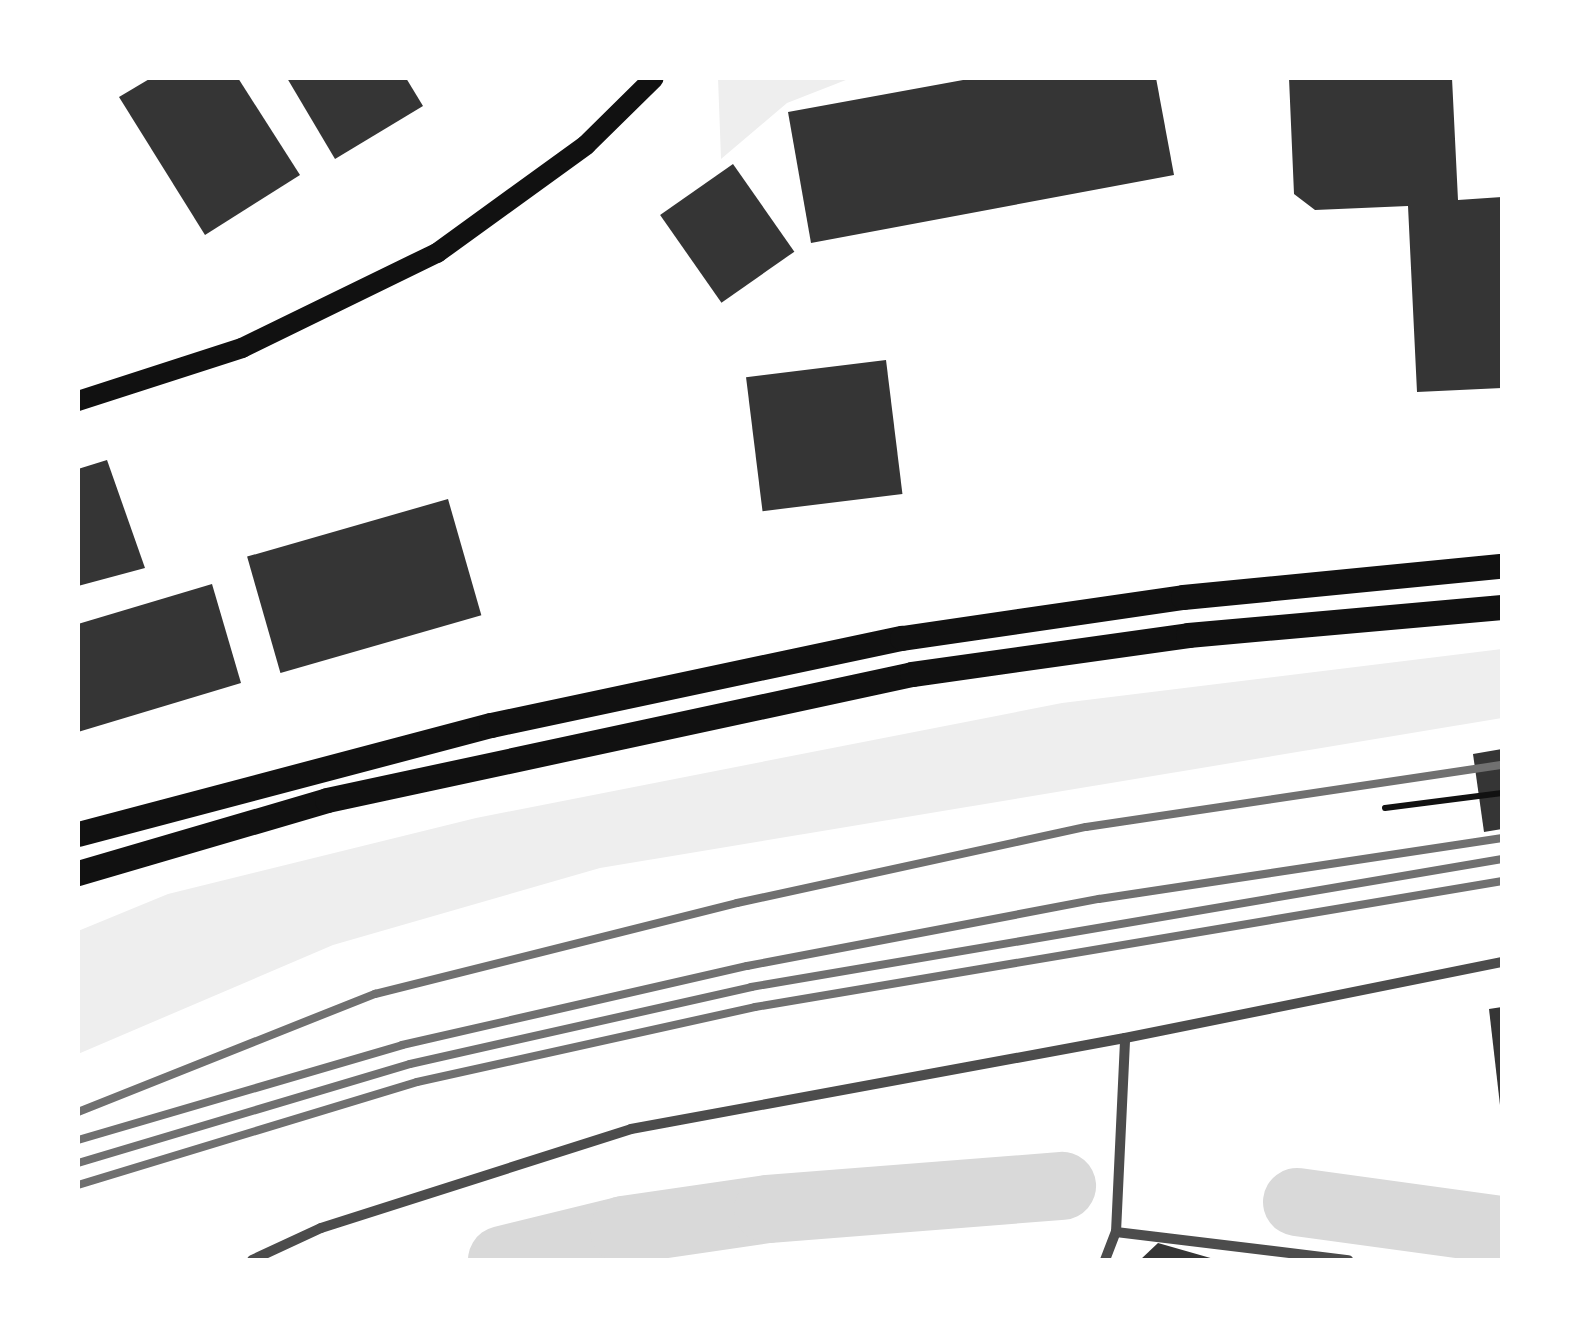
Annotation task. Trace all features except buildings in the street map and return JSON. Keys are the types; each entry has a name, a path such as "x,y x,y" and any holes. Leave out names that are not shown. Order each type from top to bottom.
{"main road":[{"path":"79,397 242,348 437,253 586,145 654,78"},
{"path":"78,834 491,725 902,638 1184,597 1502,566"},
{"path":"78,873 327,800 912,674 1188,635 1502,607"}],"street":[{"path":"252,1260 321,1228 631,1129 1126,1038 1502,962"},
{"path":"1105,1260 1116,1232 1126,1038"},
{"path":"1116,1232 1348,1260"}],"path":[{"path":"1385,808 1502,792"}],"shaded area":[{"path":"718,78 851,78 787,103 721,159"},
{"path":"1502,649 1502,718 600,868 333,945 78,1054 78,931 168,894 476,818 1062,703"}],"waterway":[{"path":"502,1260 624,1230 768,1209 1062,1186"},
{"path":"1297,1202 1502,1230"}],"railway":[{"path":"78,1112 375,994 737,903 1086,827 1502,765"},
{"path":"78,1140 402,1045 747,966 1099,899 1502,838"},
{"path":"78,1163 410,1064 751,987 1502,859"},
{"path":"78,1185 417,1082 755,1007 1502,881"}]}
